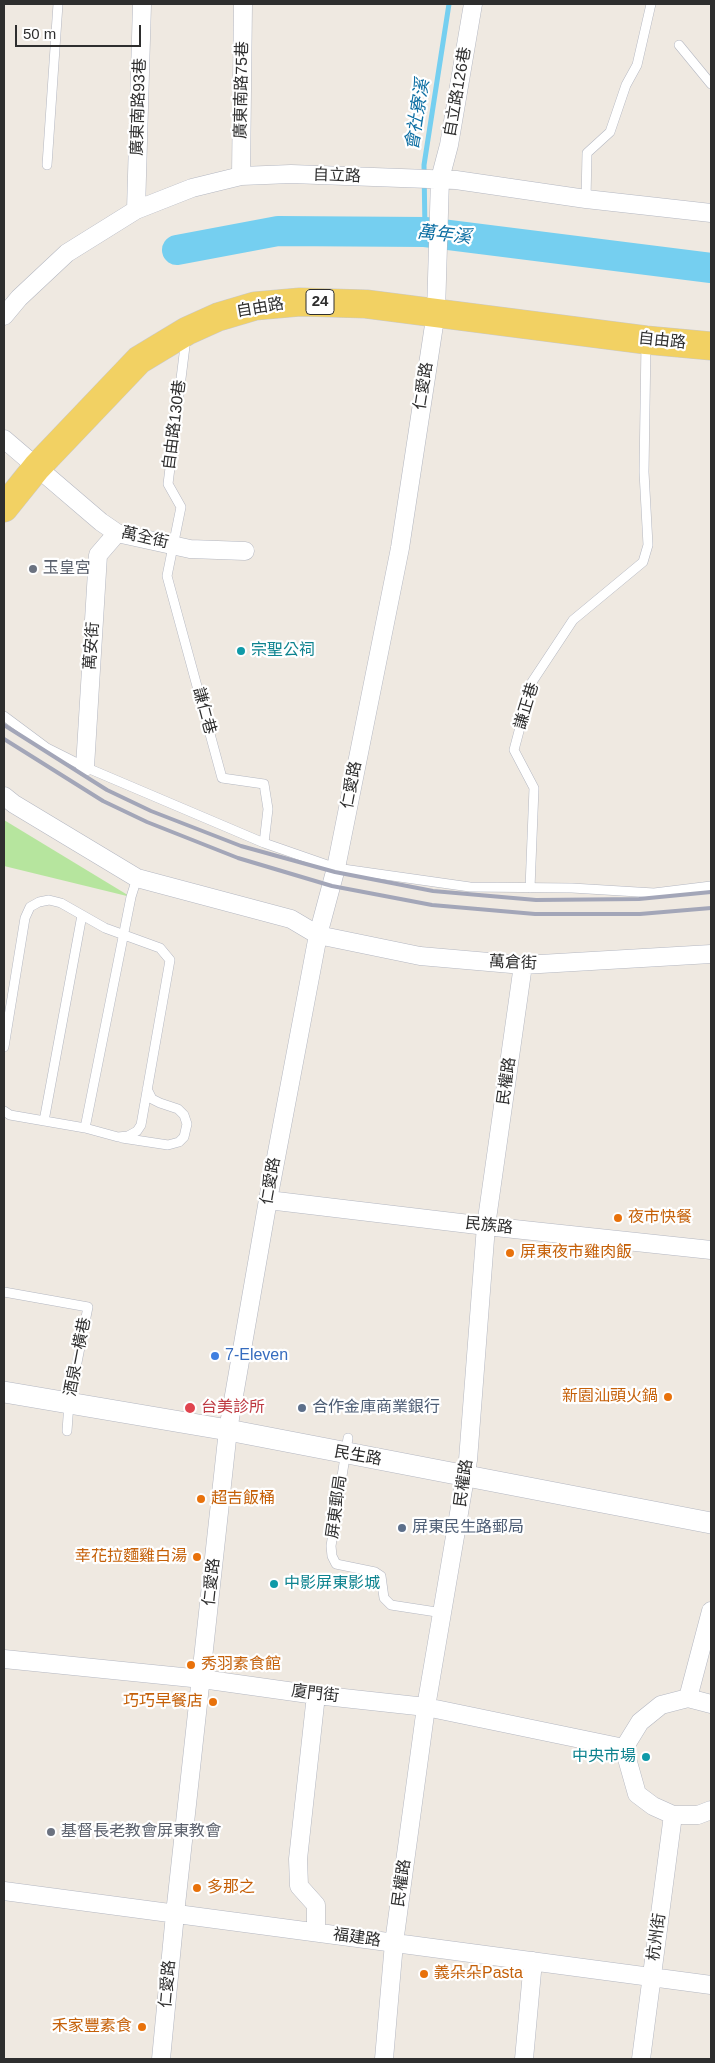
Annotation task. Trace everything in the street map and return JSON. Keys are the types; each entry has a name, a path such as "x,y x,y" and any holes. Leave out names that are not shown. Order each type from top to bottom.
{"main road":[{"name":"自由路","path":"4,508 37,467 138,360 187,331 218,317 255,306 300,302 366,304 646,340 711,346"}],"street":[{"name":"廣東南路93巷","path":"136,210 142,4"},
{"name":"廣東南路75巷","path":"241,176 243,4"},
{"name":"自立路126巷","path":"436,312 448,179 449,145 473,4"},
{"name":"自立路","path":"5,312 67,253 136,210 192,188 241,176 291,174 448,179 586,199 711,213"},
{"name":"仁愛路","path":"161,2059 174,1914 202,1679 228,1430 268,1200 318,935 336,868 400,548 436,312"},
{"name":"萬全街","path":"4,440 101,522 117,533 190,549 245,551"},
{"name":"萬安街","path":"85,767 98,556 117,533"},
{"name":"萬倉街","path":"4,796 14,804 137,878 291,919 318,935 420,956 522,965 711,954"},
{"name":"民權路","path":"384,2059 394,1943 426,1707 466,1474 486,1226 522,965"},
{"name":"民族路","path":"268,1200 711,1250"},
{"name":"民生路","path":"4,1392 228,1430 346,1446 466,1474 711,1523"},
{"path":"688,1698 711,1611"},
{"name":"廈門街","path":"4,1659 202,1679 316,1695 426,1707 624,1748"},
{"path":"316,1695 298,1859 299,1886 316,1905 316,1932"},
{"path":"711,1704 688,1698 661,1704 640,1722 624,1748 637,1794 653,1806 674,1814 698,1815 711,1810"},
{"name":"杭州街","path":"641,2059 674,1814"},
{"name":"福建路","path":"4,1891 711,1985"},
{"path":"524,2059 533,1961"}],"lane":[{"path":"47,164 58,4"},
{"path":"586,199 587,153 610,132 626,85 637,65 651,4"},
{"path":"680,45 711,84"},
{"name":"自由路130巷","path":"172,545 181,507 168,484 187,331"},
{"name":"謙正巷","path":"530,888 534,788 514,750 532,682 573,620 643,562 648,545 644,472 646,340"},
{"name":"謙仁巷","path":"172,545 167,576 222,778 264,784 268,810 264,843"},
{"path":"4,716 46,748 85,767 264,843 336,868 470,887 654,893 711,886"},
{"path":"85,1128 123,935 137,878"},
{"path":"4,1047 25,918 30,907 39,902 49,900 61,903 105,928 160,948 170,960 140,1125 137,1130 128,1136 118,1137"},
{"path":"44,1121 82,915"},
{"path":"4,1112 10,1115 85,1128 118,1137 168,1145 179,1142 184,1137 187,1124 184,1115 178,1109 152,1098 147,1089"},
{"name":"酒泉一橫巷","path":"4,1292 88,1307 69,1403 66,1432"},
{"name":"屏東郵局","path":"346,1446 331,1546 336,1564 375,1572 380,1576 384,1598 391,1605 442,1613"}],"green space":[{"path":"4,820 131,897 4,866"}],"waterway":[{"name":"會社寮溪","path":"425,232 424,165 449,4"},
{"name":"萬年溪","path":"177,250 278,231 425,232 711,268"}],"railway":[{"path":"4,725 107,790 151,811 241,846 335,872 433,891 536,900 639,899 711,892"},
{"path":"4,739 103,801 147,822 238,858 332,886 432,905 535,914 640,914 711,908"}],"place":[{"name":"玉皇宮","path":"33,569"},
{"name":"宗聖公祠","path":"241,651"},
{"name":"夜市快餐","path":"618,1218"},
{"name":"屏東夜市雞肉飯","path":"510,1253"},
{"name":"7-Eleven","path":"215,1356"},
{"name":"新園汕頭火鍋","path":"668,1397"},
{"name":"台美診所","path":"190,1408"},
{"name":"合作金庫商業銀行","path":"302,1408"},
{"name":"超吉飯桶","path":"201,1499"},
{"name":"屏東民生路郵局","path":"402,1528"},
{"name":"幸花拉麵雞白湯","path":"197,1557"},
{"name":"中影屏東影城","path":"274,1584"},
{"name":"秀羽素食館","path":"191,1665"},
{"name":"巧巧早餐店","path":"213,1702"},
{"name":"中央市場","path":"646,1757"},
{"name":"基督長老教會屏東教會","path":"51,1832"},
{"name":"多那之","path":"197,1888"},
{"name":"義朵朵Pasta","path":"424,1974"},
{"name":"禾家豐素食","path":"142,2027"}]}
